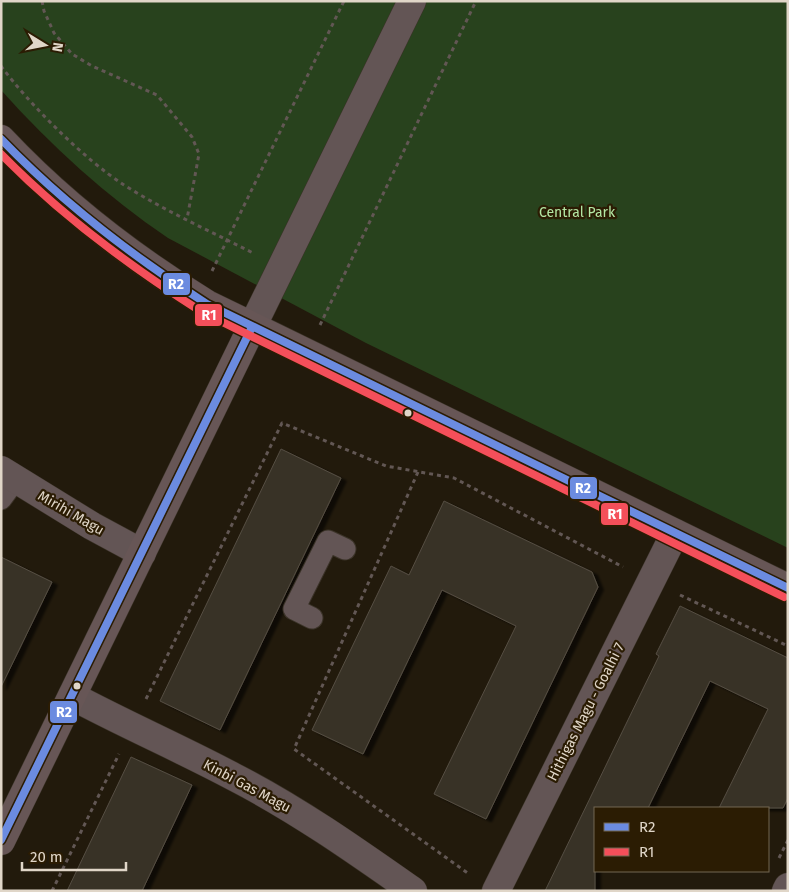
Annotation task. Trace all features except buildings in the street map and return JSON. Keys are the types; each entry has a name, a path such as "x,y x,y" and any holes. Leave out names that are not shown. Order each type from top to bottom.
{"street":[{"path":"1,841 412,1"},
{"path":"1,139 64,200 109,238 157,273 198,298 306,354 788,588"},
{"name":"Mirihi Magu","path":"6,483 142,553"},
{"name":"Hithigas Magu - Goalhi 7","path":"496,891 675,533"},
{"name":"Kinbi Gas Magu","path":"72,696 132,728 236,777 361,854 413,891"},
{"path":"786,891 788,887"}],"lane":[{"path":"312,618 294,609 328,541 345,550"}],"path":[{"path":"42,1 44,11 54,34 72,54 92,66 157,95 192,137 198,154 187,219"},
{"path":"198,298 344,1"},
{"path":"306,354 476,1"},
{"path":"1,66 15,85 83,153 124,185 282,268"},
{"path":"52,891 282,423 386,466 454,478 627,570"},
{"path":"418,472 294,749 473,876"},
{"path":"680,595 788,646"}],"green space":[{"name":"Central Park","path":"1,1 788,1 788,548 366,343 168,238 123,205 80,169 39,131 1,90"}],"transit line":[{"name":"R2","path":"1,139 49,185 99,228 207,304 788,588"},
{"name":"R1","path":"1,154 47,198 97,239 202,312 784,597"},
{"name":"R2","path":"1,840 252,327"}]}
